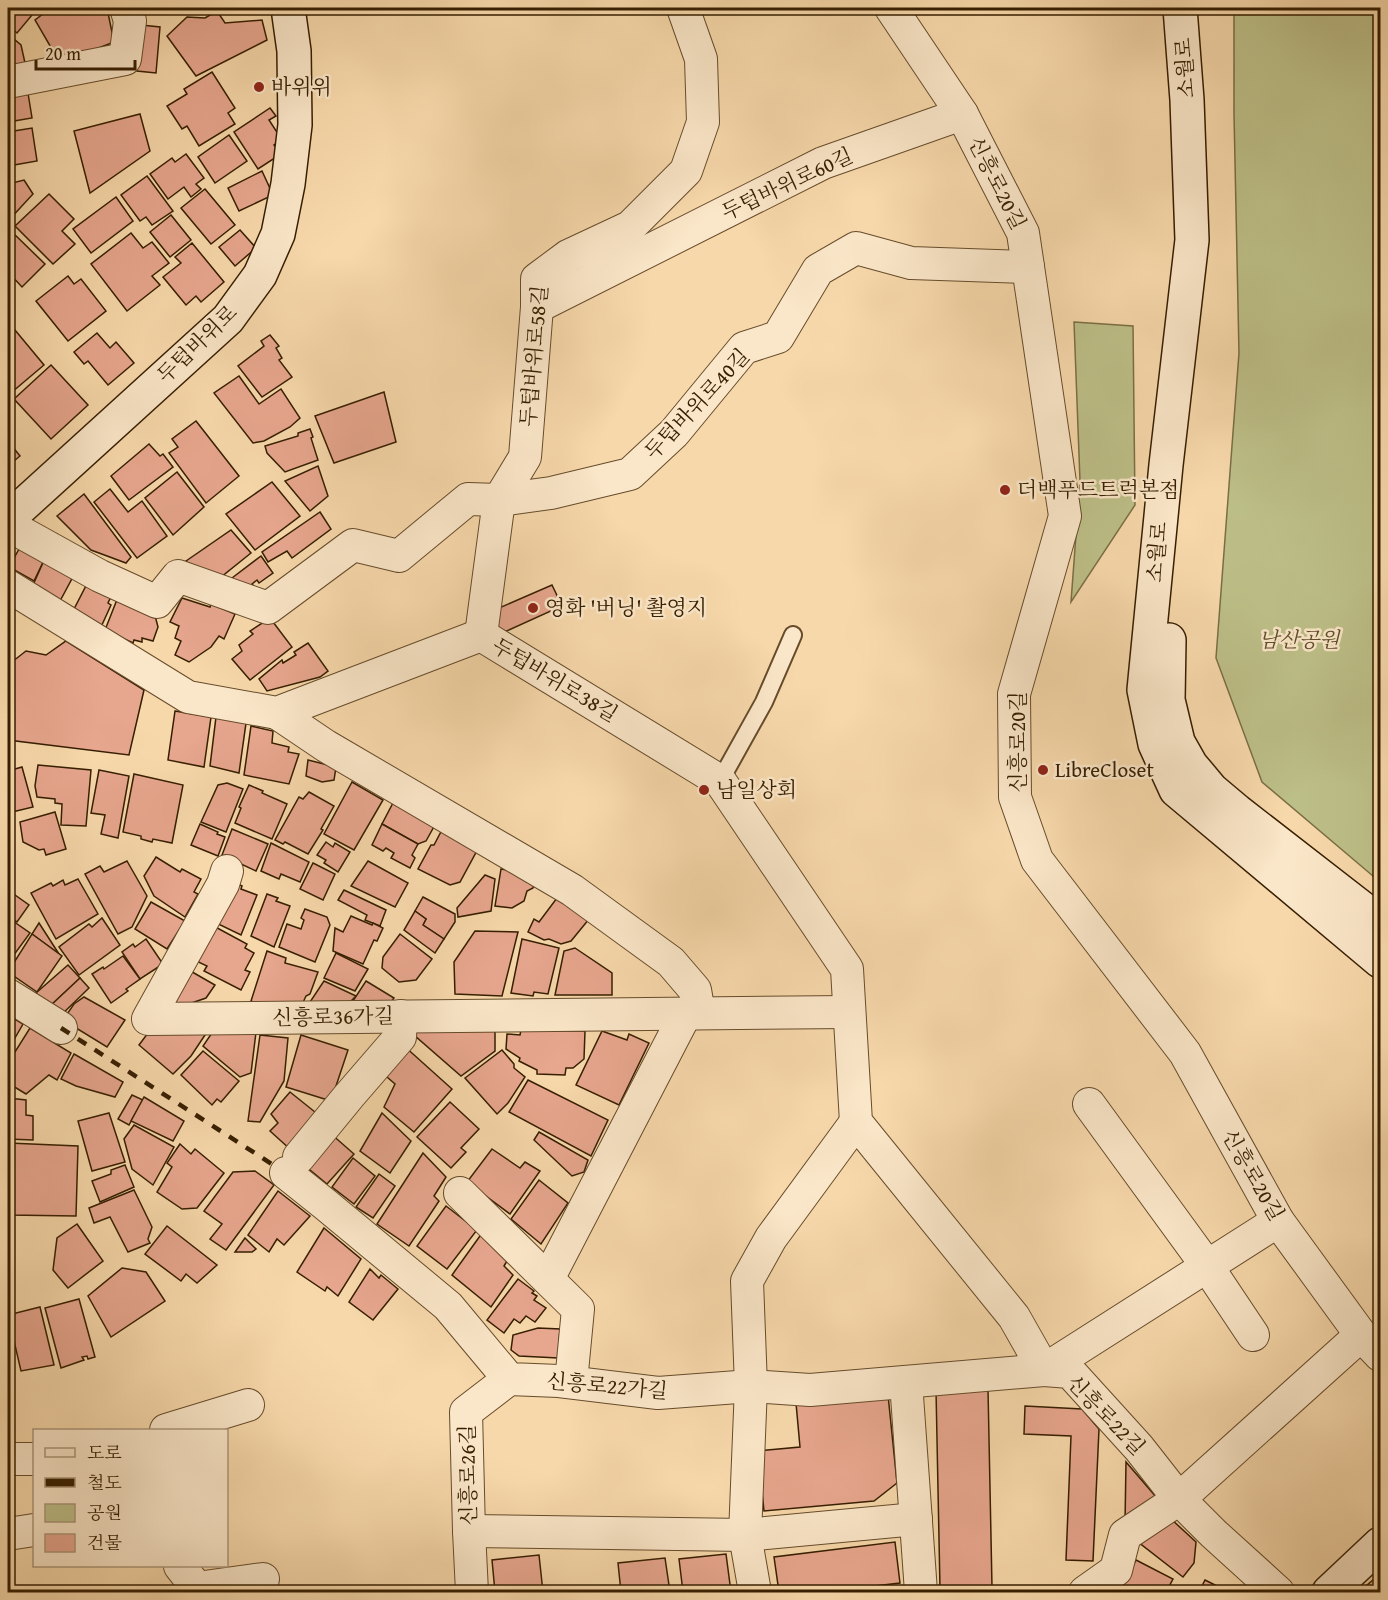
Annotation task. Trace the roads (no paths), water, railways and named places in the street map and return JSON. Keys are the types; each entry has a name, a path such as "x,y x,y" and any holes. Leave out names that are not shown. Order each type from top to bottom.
{"main road":[{"name":"두텁바위로","path":"8,519 228,319 260,275 278,234 288,184 295,125 294,51 288,8"},
{"name":"소월로","path":"1180,8 1187,100 1192,240 1166,465 1144,690 1155,744 1176,790 1380,961"},
{"name":"소월로","path":"1197,8 1204,129 1204,238 1201,295 1178,514 1167,700 1178,742 1191,765 1212,790 1380,922"},
{"path":"1329,1593 1380,1544"}],"street":[{"path":"8,82 124,59 130,21 126,8"},
{"name":"두텁바위로58길","path":"481,635 499,500 525,457 537,307 537,279 568,256 630,227 686,171 703,122 701,59 683,8"},
{"path":"891,8 962,114"},
{"name":"두텁바위로60길","path":"537,307 824,163 962,114"},
{"name":"신흥로20길","path":"962,114 1023,233 1065,516 1014,694 1016,797 1037,860 1185,1053 1278,1221 1371,1345"},
{"name":"두텁바위로40길","path":"8,525 100,576 158,602 178,576 268,608 353,545 399,556 468,500 499,500 551,493 630,474 674,433 744,348 778,337 818,270 856,248 911,263 1028,267"},
{"path":"8,586 188,697 277,713 326,746 572,890 671,962 695,990 692,1013 548,1279"},
{"name":"두텁바위로38길","path":"277,713 481,635 720,781 847,969 849,1012"},
{"name":"신흥로36가길","path":"227,871 223,884 147,1019 849,1012"},
{"path":"8,995 61,1028"},
{"path":"755,1593 745,1535 751,1386 747,1281 771,1238 856,1122 849,1012"},
{"path":"401,1016 400,1038 292,1165 326,1205 448,1306 509,1379"},
{"path":"1089,1104 1207,1266 1253,1335"},
{"name":"신흥로22길","path":"856,1122 1014,1317 1044,1370 1070,1372 1139,1448 1179,1499 1278,1593"},
{"path":"460,1193 578,1309 571,1382"},
{"path":"1044,1370 1278,1221"},
{"path":"1085,1593 1116,1570 1125,1536 1179,1499 1371,1345"},
{"name":"신흥로22가길","path":"509,1379 571,1382 658,1393 751,1386 810,1390 1044,1370"},
{"name":"신흥로26길","path":"472,1593 466,1412 509,1379"},
{"path":"906,1382 921,1593"},
{"path":"172,1429 248,1405"},
{"path":"8,1459 33,1459"},
{"path":"469,1531 745,1535 916,1519"},
{"path":"8,1534 33,1530"},
{"path":"181,1567 197,1588 263,1579"}],"lane":[{"path":"720,781 764,702 793,635"}],"railway":[{"path":"61,1028 278,1168"}],"place":[{"name":"바위위","path":"259,87"},
{"name":"더백푸드트럭본점","path":"1005,490"},
{"name":"영화 '버닝' 촬영지","path":"533,608"},
{"name":"LibreCloset","path":"1043,770"},
{"name":"남일상회","path":"704,790"}],"park label":[{"name":"남산공원","path":"1299,640"}]}
